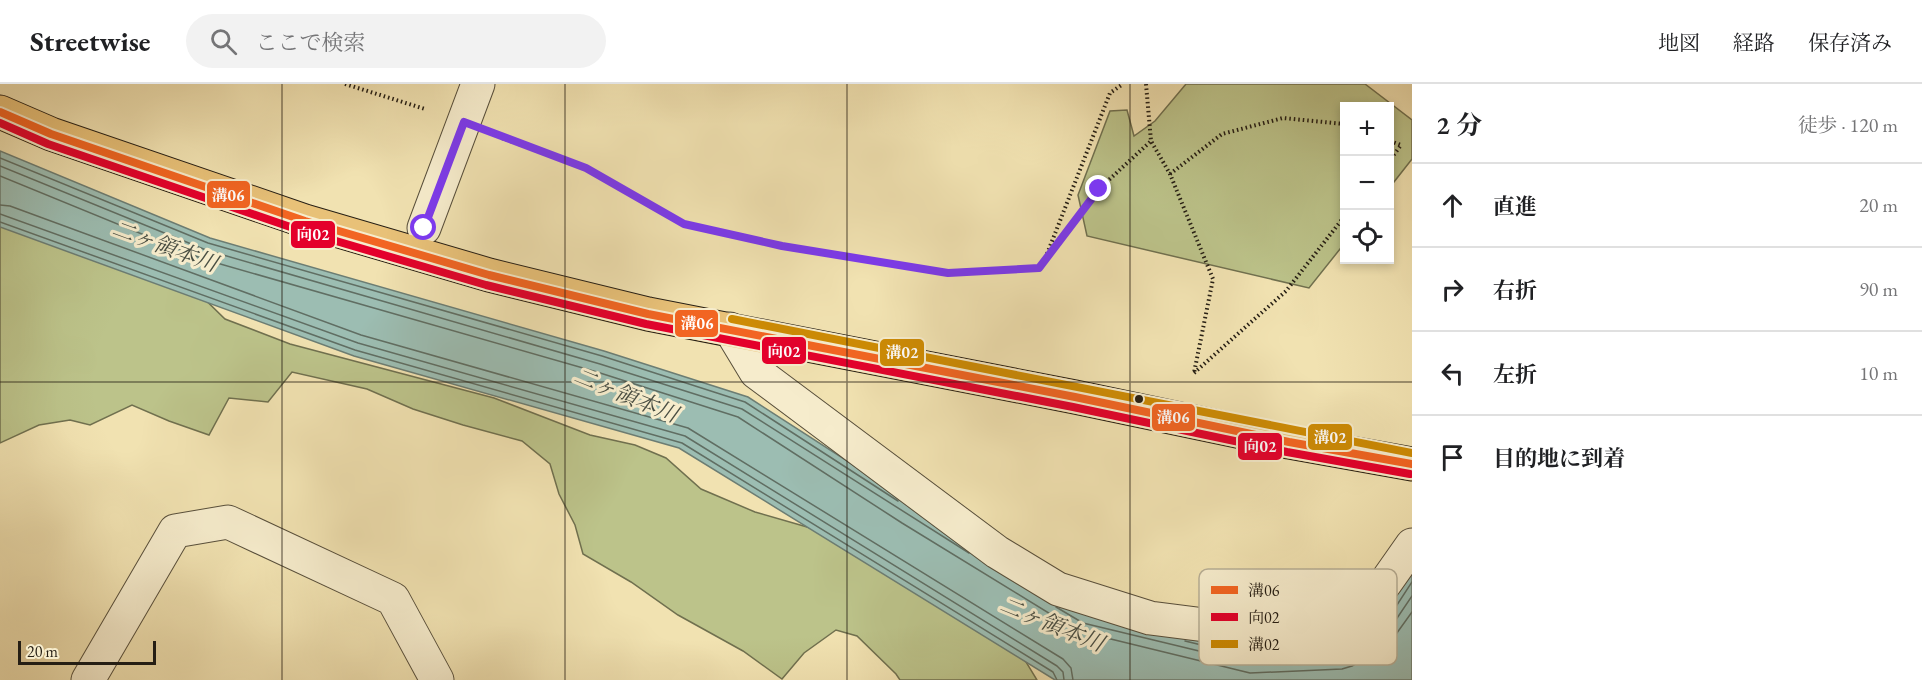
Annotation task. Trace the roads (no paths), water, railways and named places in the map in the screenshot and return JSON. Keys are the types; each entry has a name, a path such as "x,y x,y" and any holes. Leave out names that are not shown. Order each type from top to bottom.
{"main road":[{"path":"0,112 51,134 317,225 489,275 648,314 1074,397 1289,442 1412,464"}],"street":[{"path":"424,228 478,84"},
{"path":"730,329 756,372 997,552 1058,589 1150,618 1199,624"},
{"path":"88,680 175,531 228,522 393,598 438,680"},
{"path":"1395,569 1412,545"}],"water":[{"name":"二ヶ領本川","path":"0,151 210,238 604,351 748,397 914,504 1087,610 1199,638 1199,665 1397,665 1397,594 1412,571 1412,680 1055,680 679,448 354,356 0,227"}]}
